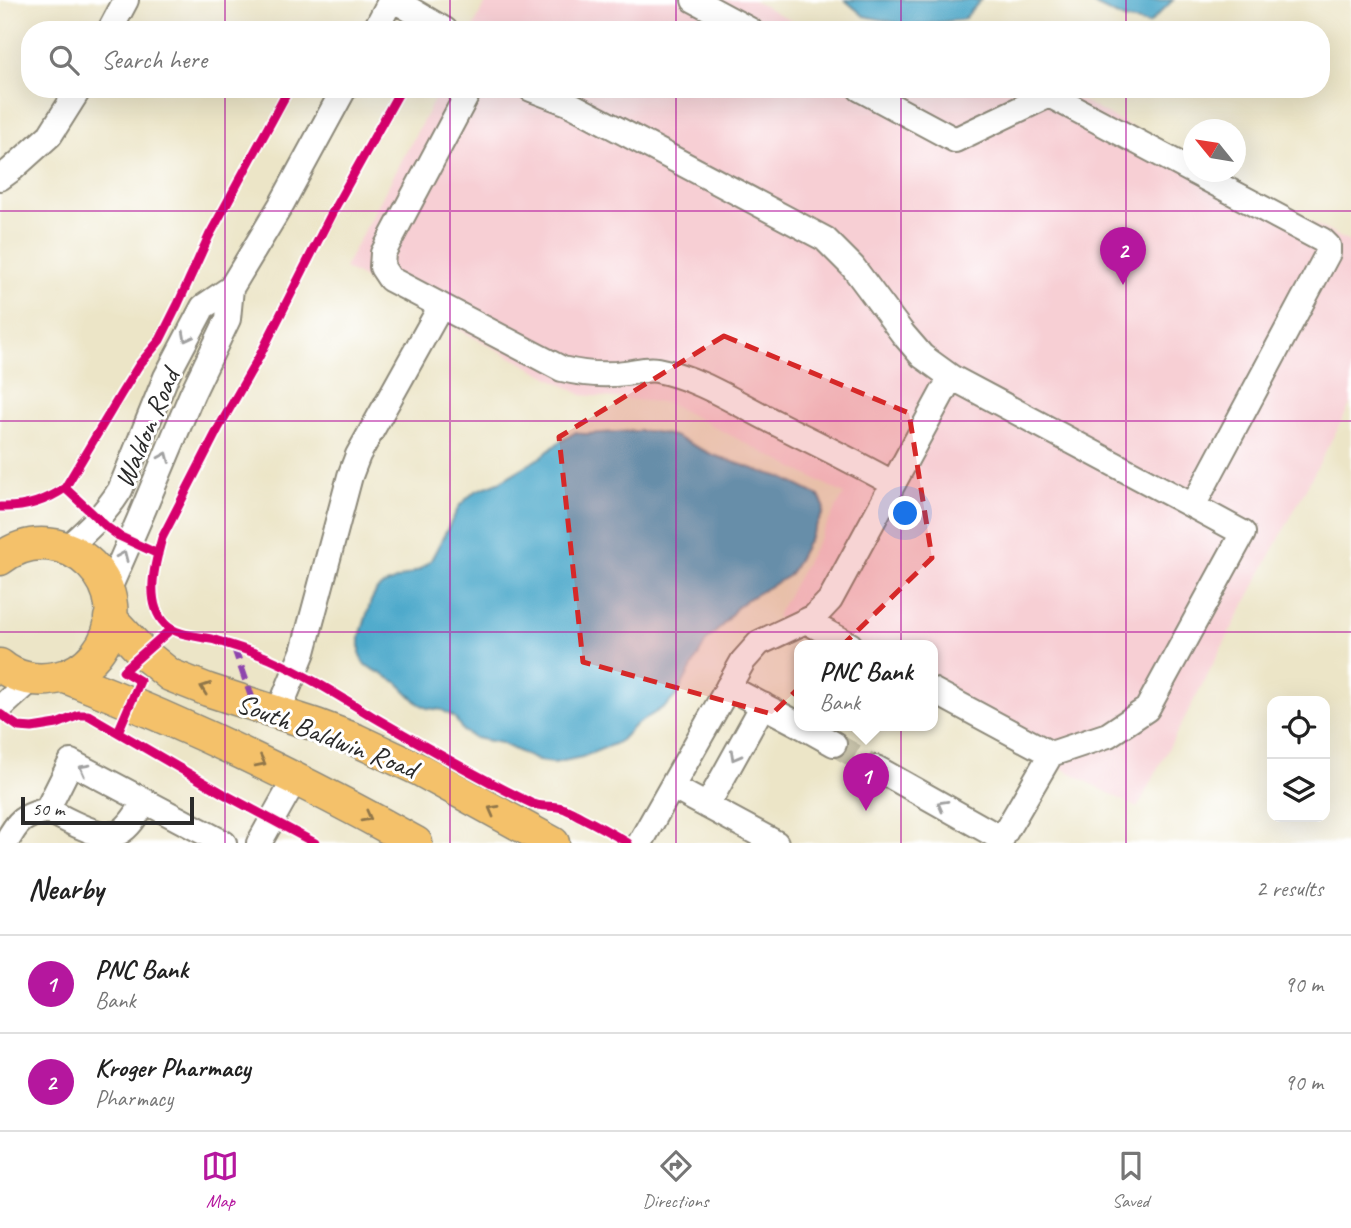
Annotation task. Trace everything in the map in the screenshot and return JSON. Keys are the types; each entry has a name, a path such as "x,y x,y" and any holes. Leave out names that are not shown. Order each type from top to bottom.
{"main road":[{"path":"8,549 36,544 54,544 67,548"},
{"name":"South Baldwin Road","path":"67,548 87,560 100,574 109,604 143,653 170,675 356,740 420,770 553,843"},
{"path":"48,678 75,672 102,646 109,628 109,604"},
{"name":"South Baldwin Road","path":"0,665 21,677 48,678 131,702 253,758 416,843"}],"street":[{"path":"115,21 126,0"},
{"path":"380,21 392,0 429,21"},
{"path":"694,0 733,21"},
{"path":"0,178 50,135 73,98"},
{"name":"Waldon Road","path":"67,548 112,504 126,477 166,377 203,307 231,288 275,215 339,98"},
{"path":"465,98 383,253 382,267 390,279 562,369 584,374 623,374 654,369 689,380 726,396 892,483"},
{"path":"555,98 825,239 853,267 922,356 951,377 1243,533 1147,709 1108,735 1051,754 1001,841 876,768"},
{"path":"877,98 955,140 1043,98"},
{"path":"1055,98 1328,246 1328,253 1193,506"},
{"name":"Waldon Road","path":"109,604 139,520 192,394 228,319 231,288"},
{"path":"278,713 303,652 358,455 441,306"},
{"path":"640,843 743,661 759,643 814,617 830,600 951,377"},
{"path":"806,621 841,640"},
{"path":"0,708 48,678"},
{"path":"728,687 794,722"},
{"path":"938,693 1051,754"},
{"path":"707,806 763,705"},
{"path":"811,731 834,744"},
{"path":"47,810 71,762 224,843"},
{"path":"259,843 295,779"},
{"path":"672,787 776,843"},
{"path":"6,843 16,824 30,815 47,810 99,834 117,834 127,827 145,801"}],"highlighted area":[{"path":"724,336 909,413 932,558 772,714 583,662 559,437"}],"shaded area":[{"path":"487,0 752,0 792,21 476,21"},
{"path":"435,98 1076,98 1183,154 1183,182 1235,182 1351,243 1351,403 1137,808 938,703 938,640 819,640 776,617 844,494 668,403 582,395 344,268"}],"water":[{"path":"845,0 981,0 964,19 888,21 864,16"},
{"path":"1085,0 1173,0 1152,21 1124,19"},
{"path":"634,431 674,436 713,455 781,477 819,496 824,506 823,513 788,576 738,606 707,640 676,696 667,705 634,726 614,744 582,757 554,763 538,761 501,743 475,738 463,731 455,718 442,710 427,708 418,703 398,683 364,664 360,655 360,637 377,590 419,570 431,560 460,505 475,491 499,482 576,432 584,434"}],"tunnel":[{"path":"834,744 876,768"}],"marked path":[{"path":"234,647 254,704"}],"cycle path":[{"path":"0,507 34,503 65,488 139,365 160,340 209,236 284,98"},
{"path":"396,98 333,211 162,538 153,582 155,605 165,624 175,631 215,640 283,665 491,783 535,805 567,810 628,843"},
{"path":"65,488 119,536 158,554"},
{"path":"118,732 140,681 123,671 171,629"},
{"path":"0,714 19,727 32,728 88,715 315,843"}],"place":[{"name":"Kroger Pharmacy","path":"1123,285"},
{"name":"PNC Bank","path":"866,811"}]}
